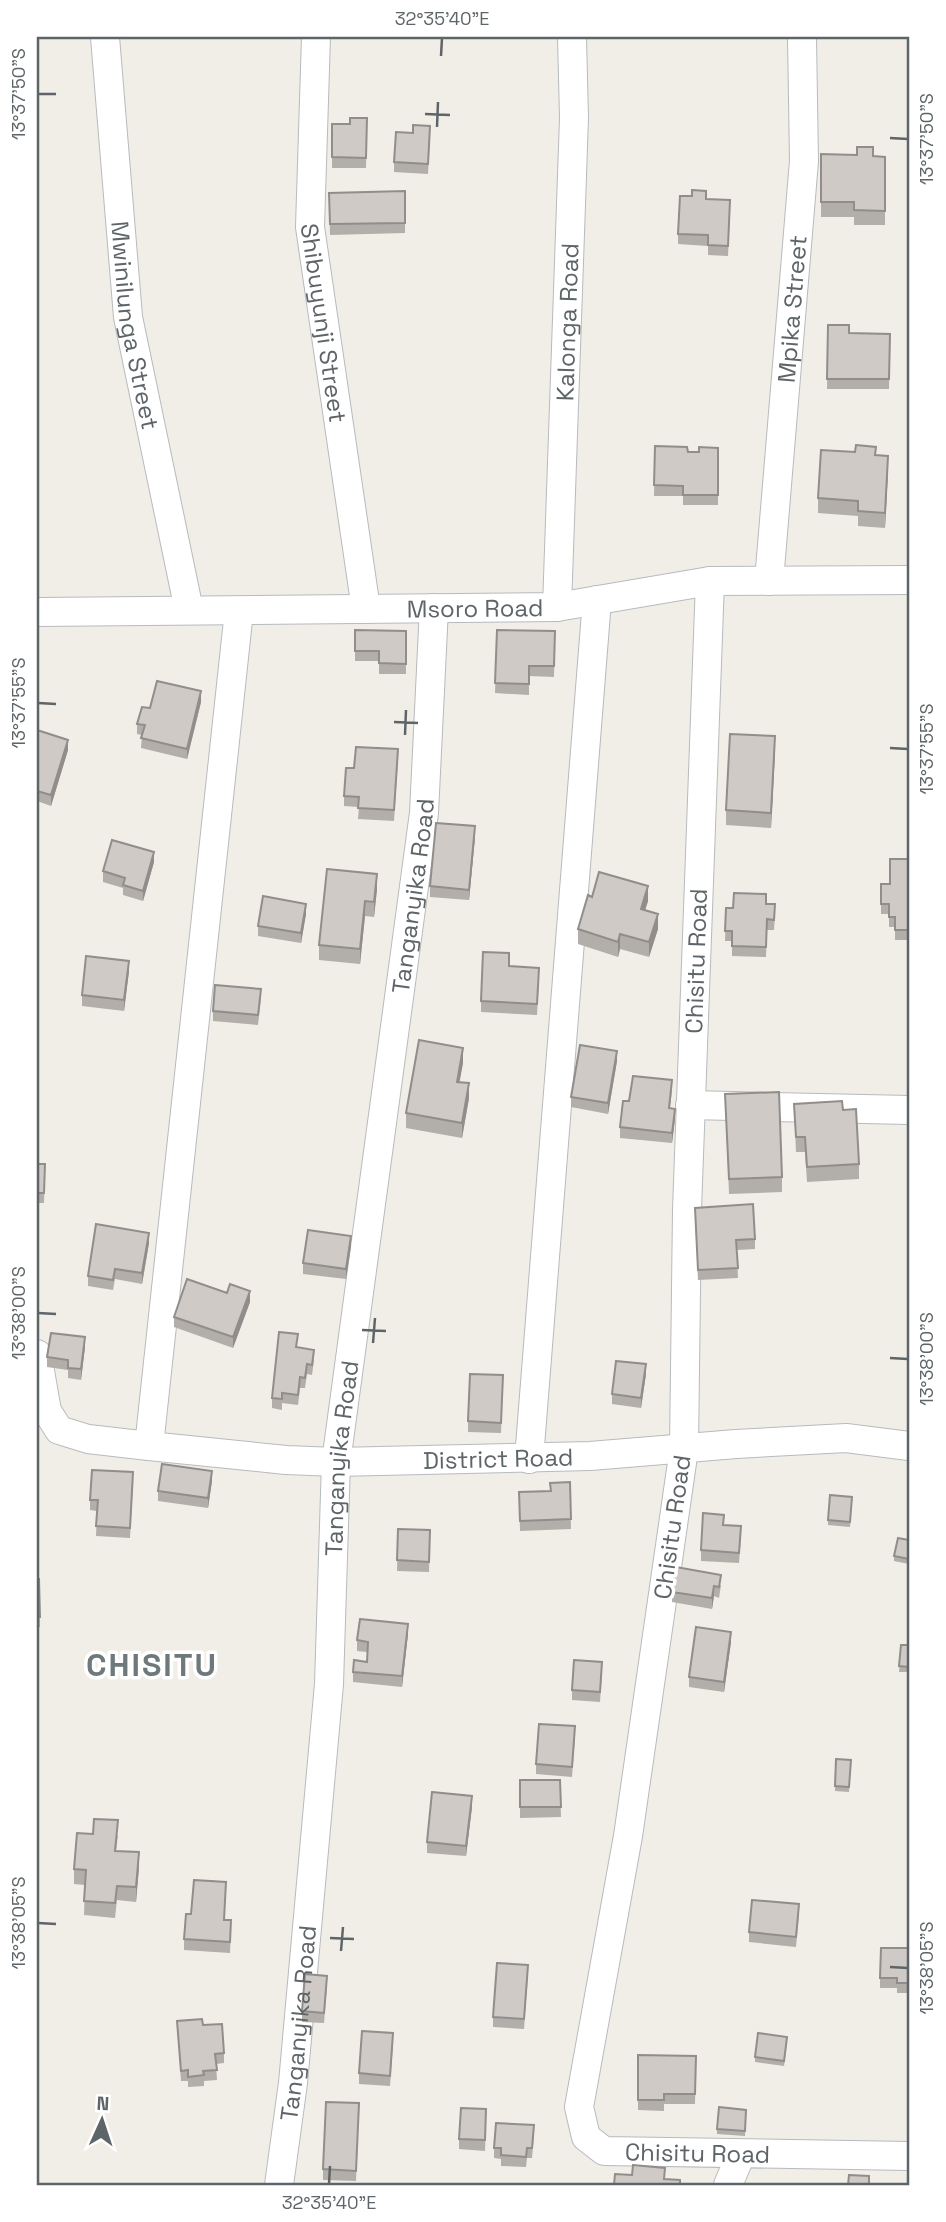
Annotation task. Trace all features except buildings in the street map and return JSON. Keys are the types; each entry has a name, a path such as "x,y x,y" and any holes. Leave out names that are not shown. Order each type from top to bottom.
{"street":[{"name":"Mwinilunga Street","path":"105,37 128,317 189,610"},
{"name":"Shibuyunji Street","path":"316,37 310,226 366,609"},
{"name":"Kalonga Road","path":"557,607 574,118 572,37"},
{"name":"Mpika Street","path":"769,581 804,161 802,37"},
{"name":"Msoro Road","path":"37,612 557,607 710,581 909,580"},
{"name":"Chisitu Road","path":"710,581 690,1105 684,1449 628,1836 579,2107 586,2137 604,2151 909,2157"},
{"path":"529,1459 597,600"},
{"name":"Tanganyika Road","path":"279,2185 293,2083 329,1684 336,1462 424,813 434,608"},
{"path":"149,1447 239,611"},
{"path":"690,1105 909,1110"},
{"name":"District Road","path":"37,1354 47,1411 59,1430 88,1439 149,1447 336,1462 529,1459 846,1438 909,1446"},
{"path":"728,2185 741,2154"}],"district":[{"name":"CHISITU","path":"152,1665"}]}
